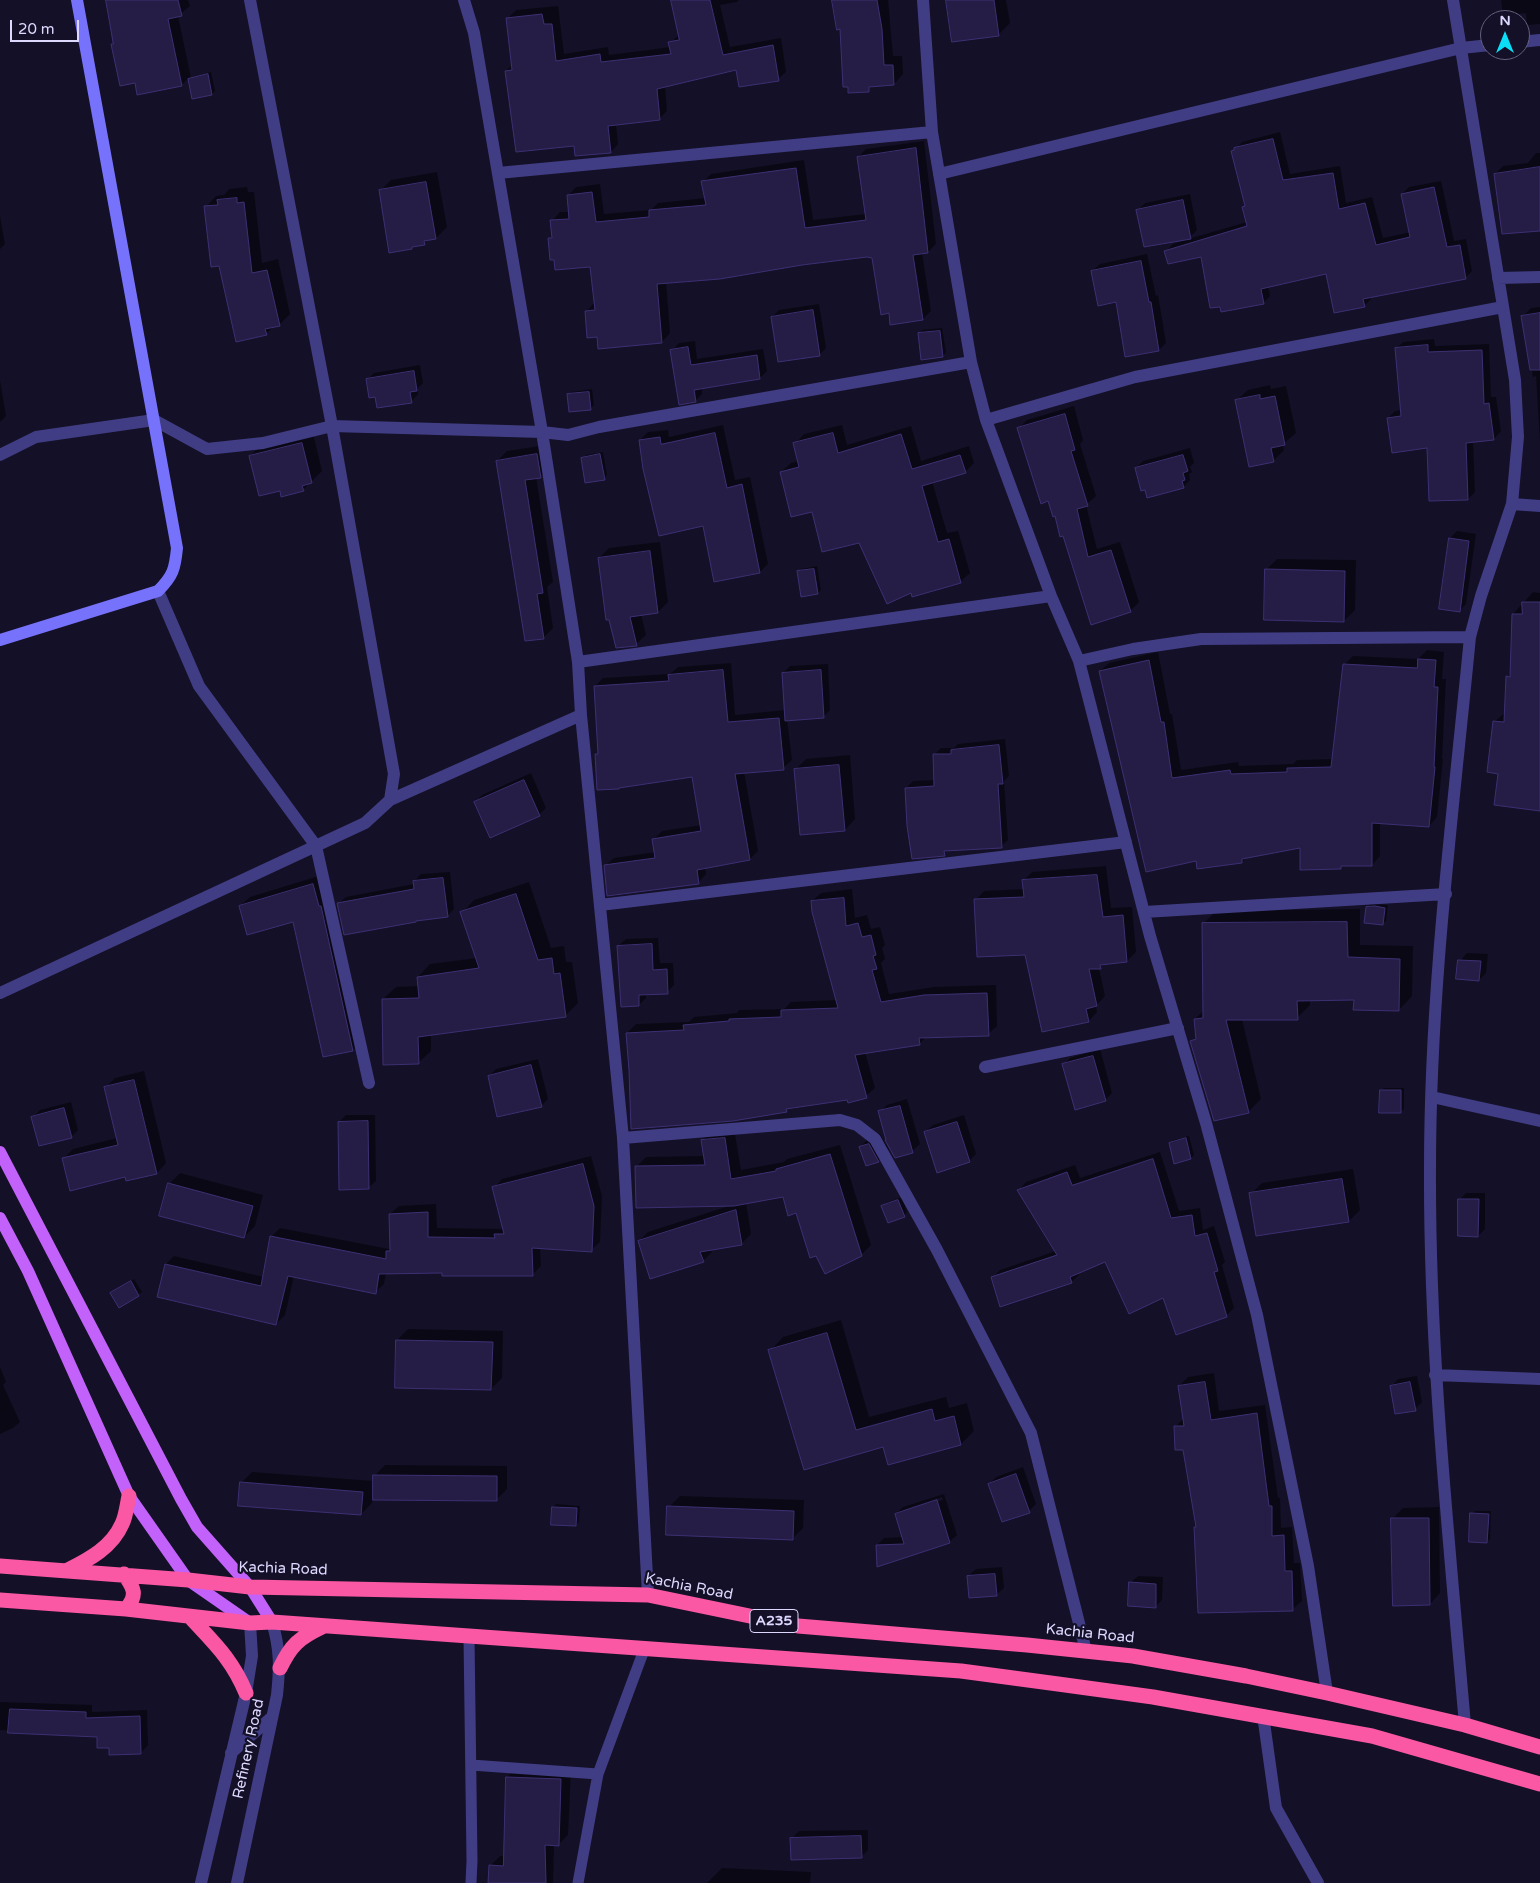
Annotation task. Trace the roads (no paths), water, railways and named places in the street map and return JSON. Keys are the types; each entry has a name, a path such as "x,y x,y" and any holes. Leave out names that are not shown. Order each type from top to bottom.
{"highway":[{"path":"68,1570 90,1559 107,1546 122,1524 129,1496"},
{"name":"Kachia Road","path":"0,1566 124,1574 250,1587 648,1595 798,1626 1027,1645 1133,1656 1236,1674 1327,1693 1465,1725 1540,1747"},
{"path":"124,1574 132,1585 134,1593 132,1602 126,1609"},
{"path":"0,1600 126,1609 250,1623 272,1622 644,1650 961,1671 1153,1696 1372,1736 1540,1784"},
{"path":"190,1617 229,1660 238,1674 246,1693"},
{"path":"280,1668 288,1652 296,1642 324,1626"}],"main road":[{"path":"0,1152 197,1527 250,1587 272,1622"},
{"path":"0,1218 28,1271 129,1496 188,1580 250,1623"}],"street":[{"path":"0,640 158,591 170,580 176,563 177,548 77,0"},
{"path":"250,0 332,426 394,774 390,800"},
{"path":"464,0 474,33 542,432 578,662 581,715 623,1138 648,1595"},
{"path":"923,0 932,132 971,362 986,420 1051,596 1079,661 1144,912 1206,1123 1257,1315 1308,1566 1327,1693"},
{"path":"1453,0 1515,380 1518,438 1512,504 1481,596 1470,637 1434,1021 1430,1167 1435,1375 1465,1725"},
{"path":"939,174 1461,48 1480,46"},
{"path":"498,173 932,132"},
{"path":"1498,278 1540,277"},
{"path":"986,420 1135,377 1503,306"},
{"path":"0,455 36,438 154,420 207,449 263,443 332,426 542,432 568,435 599,427 971,362"},
{"path":"1512,504 1540,506"},
{"path":"158,591 198,686 316,846 369,1083"},
{"path":"578,662 1051,596"},
{"path":"1079,661 1133,649 1201,639 1470,637"},
{"path":"0,993 365,824 390,800 581,715"},
{"path":"600,905 1126,842"},
{"path":"1144,912 1446,894"},
{"path":"985,1067 1178,1028"},
{"path":"1432,1097 1540,1121"},
{"path":"623,1138 840,1120 857,1125 875,1139 937,1250 1031,1433 1086,1651"},
{"path":"1435,1375 1540,1379"},
{"name":"Refinery Road","path":"237,1883 272,1717 280,1668 278,1643 272,1622"},
{"name":"Refinery Road","path":"201,1883 246,1693 252,1656 250,1623"},
{"path":"1263,1715 1276,1808 1318,1883"},
{"path":"231,1753 272,1717"}],"lane":[{"path":"469,1637 471,1883"},
{"path":"578,1883 598,1774 644,1650"},
{"path":"471,1765 598,1774"}]}
